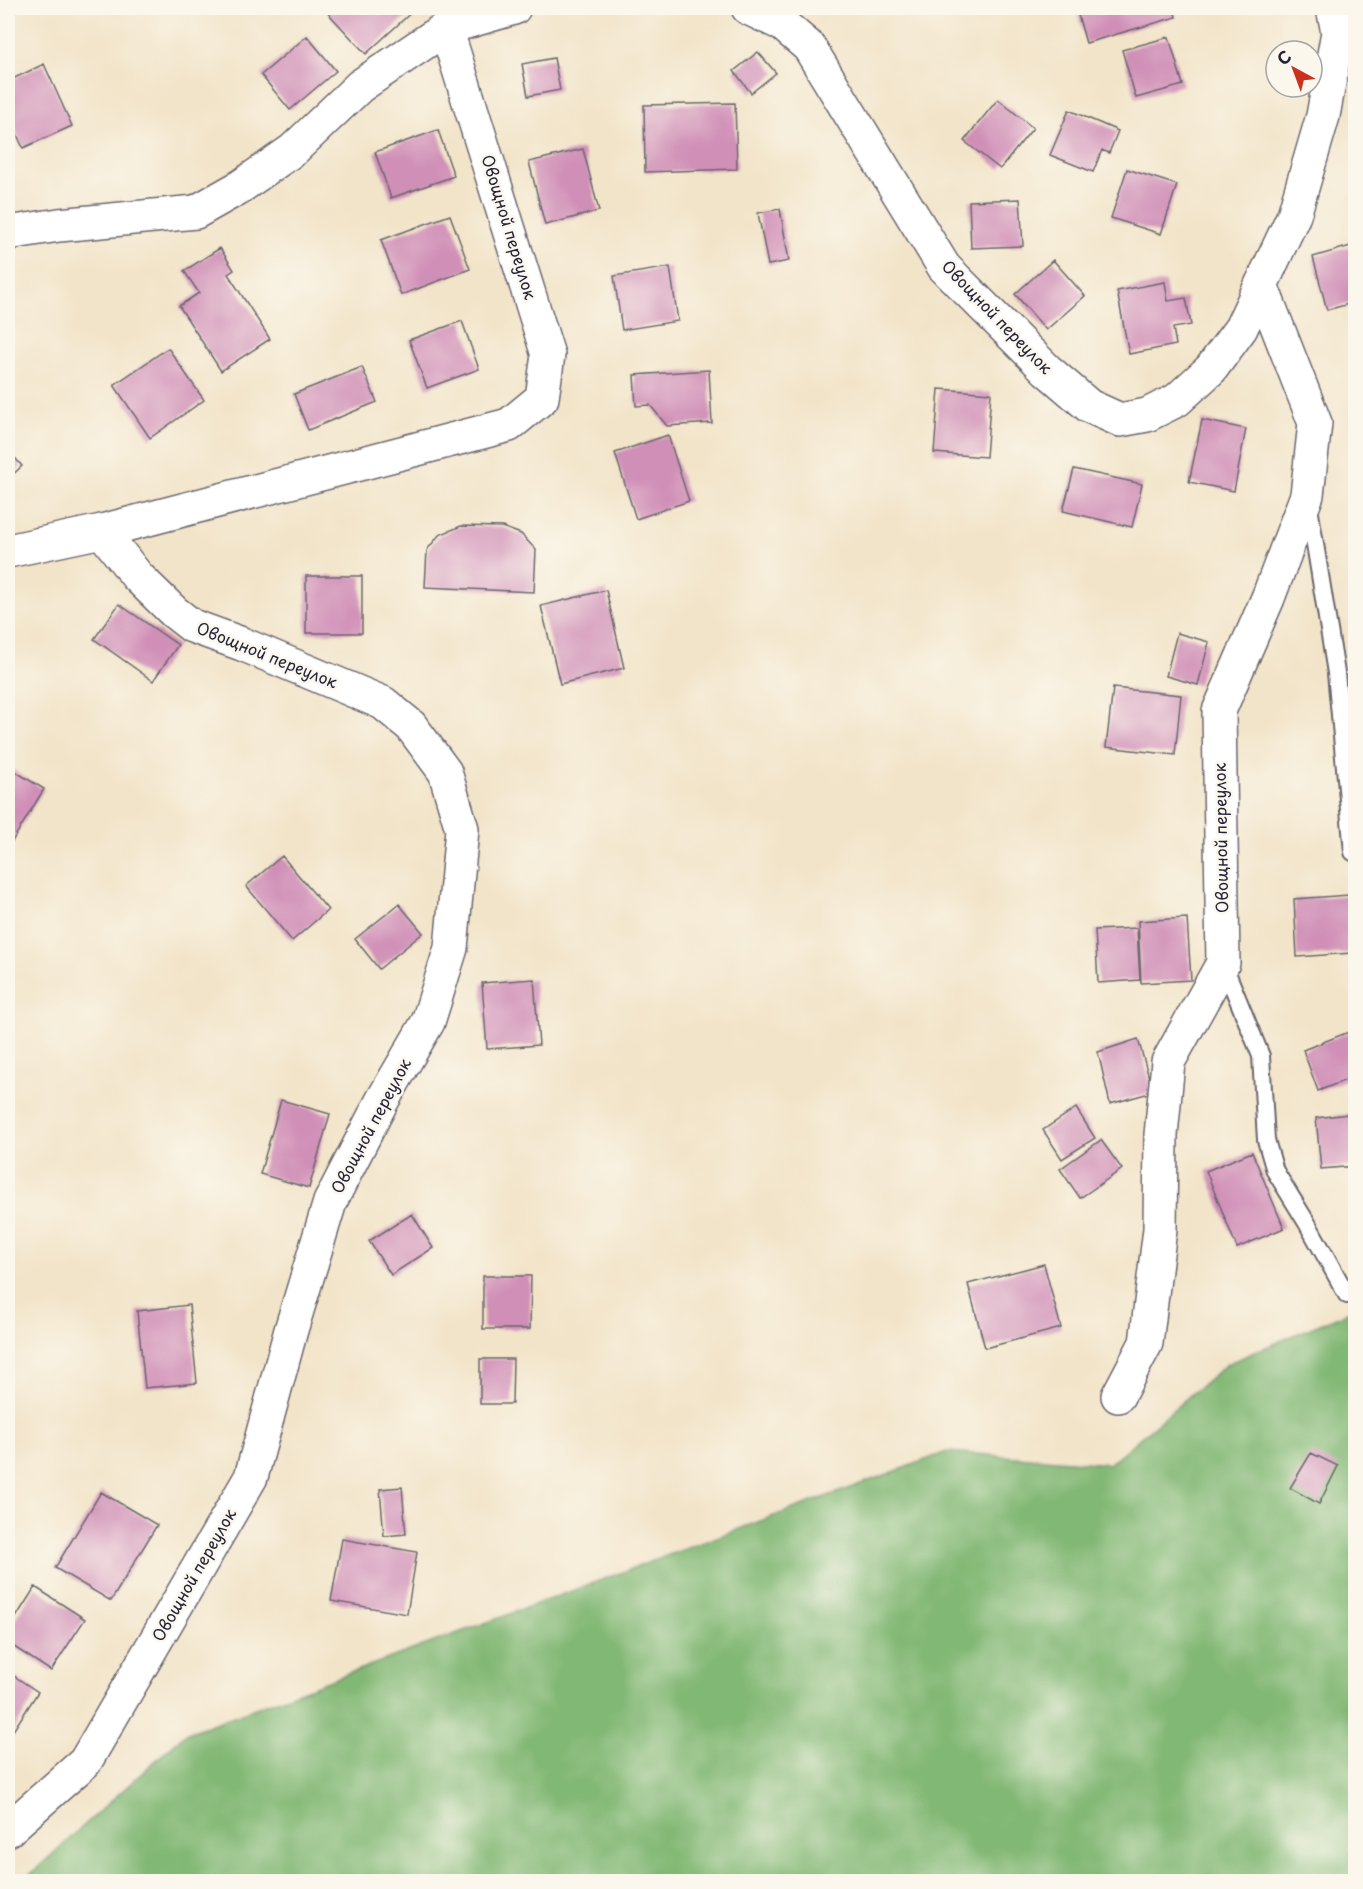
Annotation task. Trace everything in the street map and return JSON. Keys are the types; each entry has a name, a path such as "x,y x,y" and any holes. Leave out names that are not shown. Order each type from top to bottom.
{"street":[{"path":"8,233 59,225 196,212 240,187 293,150 360,86 446,28 514,8"},
{"name":"Овощной переулок","path":"748,8 782,24 809,47 944,267 1047,370 1089,406 1120,420 1147,416 1177,400 1211,369 1241,328 1294,215 1323,116 1338,32 1333,8"},
{"name":"Овощной переулок","path":"8,551 102,531 509,425 542,398 548,355 446,28"},
{"name":"Овощной переулок","path":"1118,1396 1146,1343 1160,1229 1161,1135 1168,1062 1223,963 1219,711 1268,598 1307,495 1315,423 1261,285"},
{"name":"Овощной переулок","path":"8,1830 85,1762 252,1478 291,1330 330,1202 382,1101 428,1022 451,948 462,829 445,772 411,726 383,703 252,648 192,626 137,576 102,531"}],"lane":[{"path":"1307,495 1336,673 1353,852"},
{"path":"1223,963 1261,1056 1266,1140 1275,1171 1347,1295"}],"green space":[{"path":"1355,1309 1355,1881 22,1882 185,1734 947,1452 1109,1464 1227,1364"}],"building":[{"path":"332,8 416,8 366,54 327,12"},
{"path":"1076,8 1174,8 1176,17 1086,43"},
{"path":"307,36 336,71 290,110 261,75"},
{"path":"1169,37 1183,85 1136,98 1122,50"},
{"path":"758,52 776,73 751,93 734,71"},
{"path":"554,58 560,90 528,96 522,64"},
{"path":"44,64 72,126 23,148 8,114 8,81"},
{"path":"998,99 1033,128 1000,169 964,141"},
{"path":"735,103 737,169 645,172 644,105"},
{"path":"1069,110 1118,131 1109,153 1102,150 1093,172 1050,155"},
{"path":"438,130 454,176 391,198 375,152"},
{"path":"583,149 599,211 545,225 529,162"},
{"path":"1127,169 1177,185 1161,234 1111,218"},
{"path":"1020,199 1023,246 971,248 969,201"},
{"path":"780,209 789,261 768,265 758,213"},
{"path":"450,215 470,269 401,295 381,240"},
{"path":"1354,245 1356,302 1327,310 1313,257"},
{"path":"220,248 234,270 228,274 270,339 221,371 179,306 199,293 184,271"},
{"path":"1053,260 1085,296 1046,330 1015,294"},
{"path":"670,267 678,321 622,330 614,276"},
{"path":"1165,282 1168,301 1186,298 1191,325 1173,328 1176,345 1129,354 1117,291"},
{"path":"462,321 479,369 427,388 409,340"},
{"path":"168,348 204,400 150,438 114,385"},
{"path":"362,367 377,402 308,430 294,394"},
{"path":"709,370 712,423 667,426 650,405 636,406 634,375"},
{"path":"939,389 991,393 986,457 934,453"},
{"path":"1202,420 1246,429 1234,491 1189,482"},
{"path":"668,435 689,501 636,519 615,453"},
{"path":"8,450 22,466 8,479"},
{"path":"1074,469 1142,484 1132,527 1063,511"},
{"path":"461,526 502,527 521,534 536,550 534,592 425,587 427,550 439,535"},
{"path":"306,576 362,576 362,633 306,633"},
{"path":"606,590 624,668 560,684 541,606"},
{"path":"119,604 178,645 153,681 94,639"},
{"path":"1177,633 1209,642 1198,685 1166,676"},
{"path":"1113,688 1181,695 1175,755 1106,747"},
{"path":"8,767 44,789 8,848"},
{"path":"282,856 328,910 292,941 246,886"},
{"path":"1349,895 1352,953 1297,957 1294,899"},
{"path":"399,904 423,933 379,969 355,939"},
{"path":"1187,918 1191,980 1141,983 1138,921"},
{"path":"1137,928 1140,980 1098,983 1095,930"},
{"path":"534,979 539,1045 487,1049 482,983"},
{"path":"1356,1029 1356,1076 1318,1091 1303,1050"},
{"path":"1138,1039 1153,1092 1110,1104 1098,1052"},
{"path":"281,1100 330,1114 309,1188 260,1174"},
{"path":"1076,1108 1095,1138 1062,1159 1043,1130"},
{"path":"1356,1113 1356,1166 1321,1169 1316,1118"},
{"path":"1101,1140 1122,1169 1080,1198 1060,1169"},
{"path":"1252,1152 1284,1228 1237,1248 1206,1171"},
{"path":"412,1214 433,1248 391,1275 369,1241"},
{"path":"1044,1264 1061,1328 985,1348 968,1284"},
{"path":"483,1276 531,1276 530,1329 483,1329"},
{"path":"189,1305 197,1383 145,1388 137,1311"},
{"path":"480,1359 513,1359 512,1404 480,1404"},
{"path":"1311,1453 1338,1466 1319,1504 1290,1488"},
{"path":"402,1487 406,1534 384,1536 380,1489"},
{"path":"101,1492 157,1525 111,1601 55,1568"},
{"path":"342,1539 417,1552 407,1614 331,1601"},
{"path":"35,1587 85,1619 51,1671 8,1643 8,1630"},
{"path":"8,1672 38,1692 11,1734 8,1732"}]}
